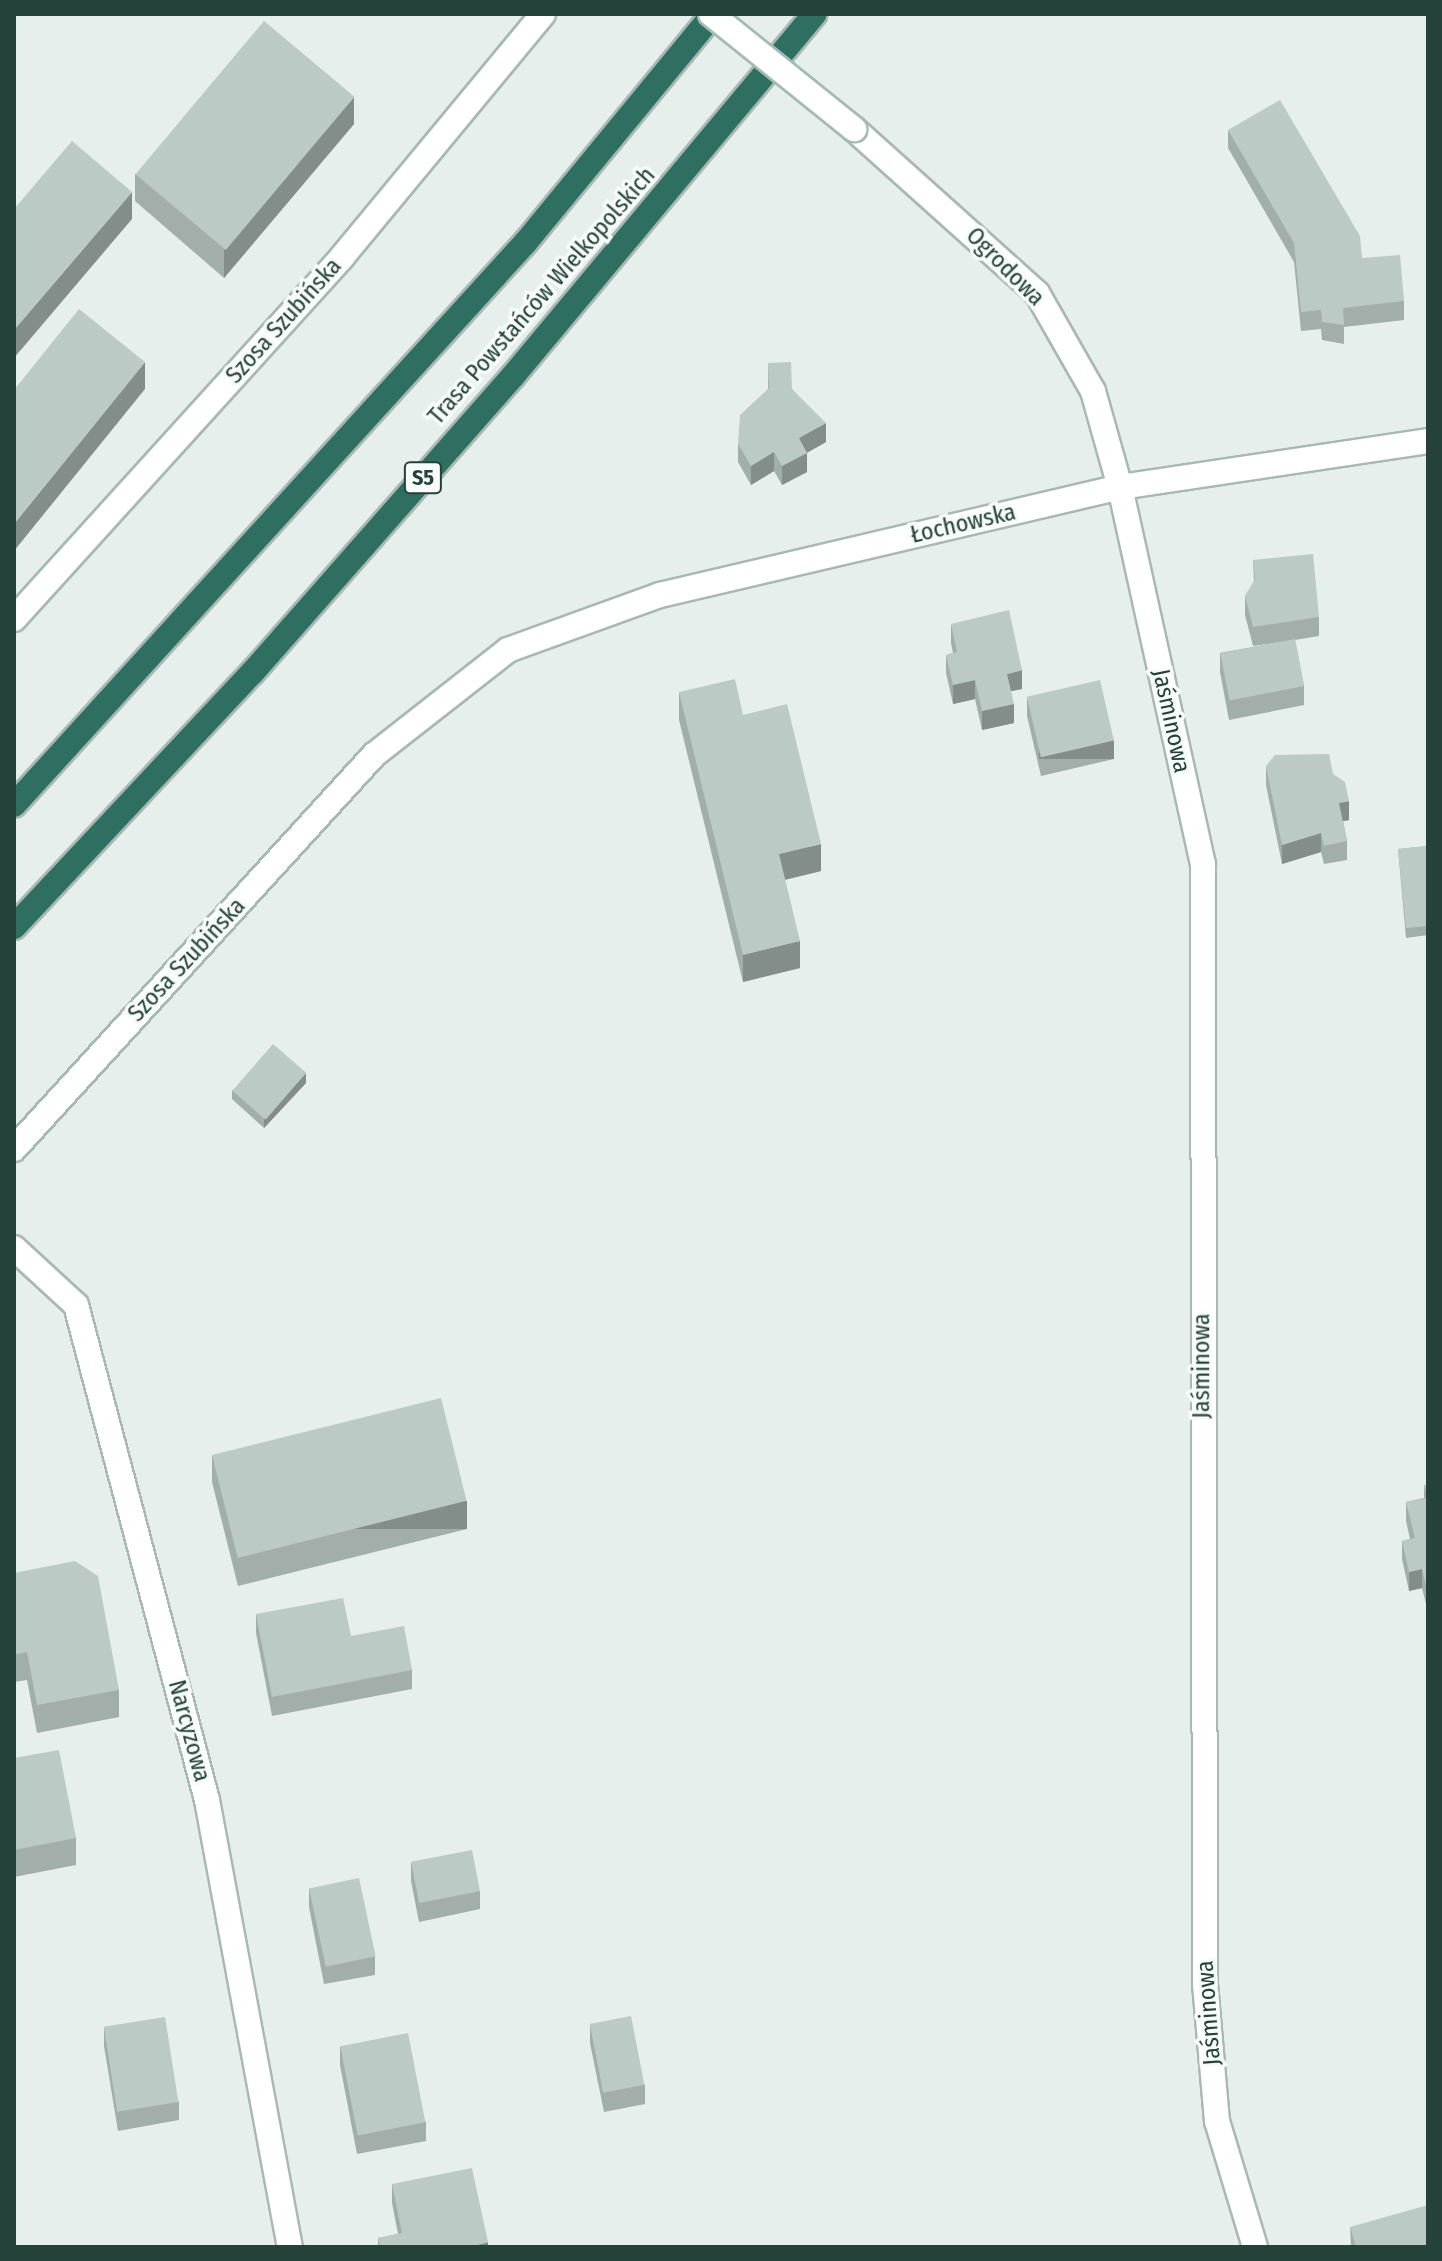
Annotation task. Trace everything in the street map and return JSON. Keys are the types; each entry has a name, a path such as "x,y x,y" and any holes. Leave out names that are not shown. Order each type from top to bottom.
{"highway":[{"name":"Trasa Powstańców Wielkopolskich","path":"14,805 526,242 712,14"},
{"name":"Trasa Powstańców Wielkopolskich","path":"14,927 503,388 815,14"}],"street":[{"name":"Szosa Szubińska","path":"14,619 342,257 543,14"},
{"name":"Ogrodowa","path":"712,14 854,129 1037,293 1093,391 1120,487"},
{"name":"Łochowska","path":"508,650 660,595 1120,487 1428,441"},
{"name":"Jaśminowa","path":"1120,487 1203,864 1205,1984 1217,2121 1255,2247"},
{"name":"Szosa Szubińska","path":"14,1149 374,755 508,650"},
{"name":"Narcyzowa","path":"14,1248 76,1305 207,1800 290,2247"}],"building":[{"path":"264,21 354,97 226,250 135,174"},
{"path":"1280,100 1360,236 1362,258 1400,255 1404,301 1343,308 1344,325 1322,322 1321,310 1301,312 1294,243 1228,130"},
{"path":"72,141 132,192 14,330 14,209"},
{"path":"79,309 145,362 14,524 14,390"},
{"path":"791,362 792,389 826,423 799,438 807,453 782,466 774,452 751,466 738,444 740,415 769,388 768,363"},
{"path":"1313,554 1319,617 1253,627 1245,596 1255,579 1253,560"},
{"path":"1009,610 1022,670 1007,674 1014,704 982,711 975,680 953,685 946,655 957,652 951,624"},
{"path":"1295,639 1304,686 1230,701 1220,654"},
{"path":"735,679 743,715 787,704 821,844 779,854 800,941 743,955 679,692"},
{"path":"1100,680 1114,740 1041,757 1027,697"},
{"path":"1329,754 1333,774 1345,782 1349,801 1339,803 1347,841 1324,846 1321,833 1282,845 1266,766 1275,755"},
{"path":"1428,846 1428,926 1406,928 1398,849"},
{"path":"273,1044 306,1073 266,1120 232,1091"},
{"path":"441,1398 467,1501 238,1558 212,1455"},
{"path":"1428,1498 1428,1594 1422,1569 1409,1572 1402,1541 1415,1538 1406,1502"},
{"path":"75,1561 98,1576 119,1690 37,1705 27,1652 14,1655 14,1573"},
{"path":"343,1598 351,1636 404,1626 412,1670 272,1697 256,1614"},
{"path":"59,1750 76,1838 14,1850 14,1758"},
{"path":"472,1850 480,1891 419,1903 411,1862"},
{"path":"359,1878 376,1956 326,1967 309,1889"},
{"path":"631,2016 644,2085 603,2093 590,2024"},
{"path":"165,2017 178,2102 117,2112 104,2027"},
{"path":"408,2033 425,2122 358,2135 340,2046"},
{"path":"472,2168 488,2242 471,2247 380,2247 378,2238 402,2233 392,2184"},
{"path":"1428,2205 1428,2247 1356,2247 1350,2227"}]}
